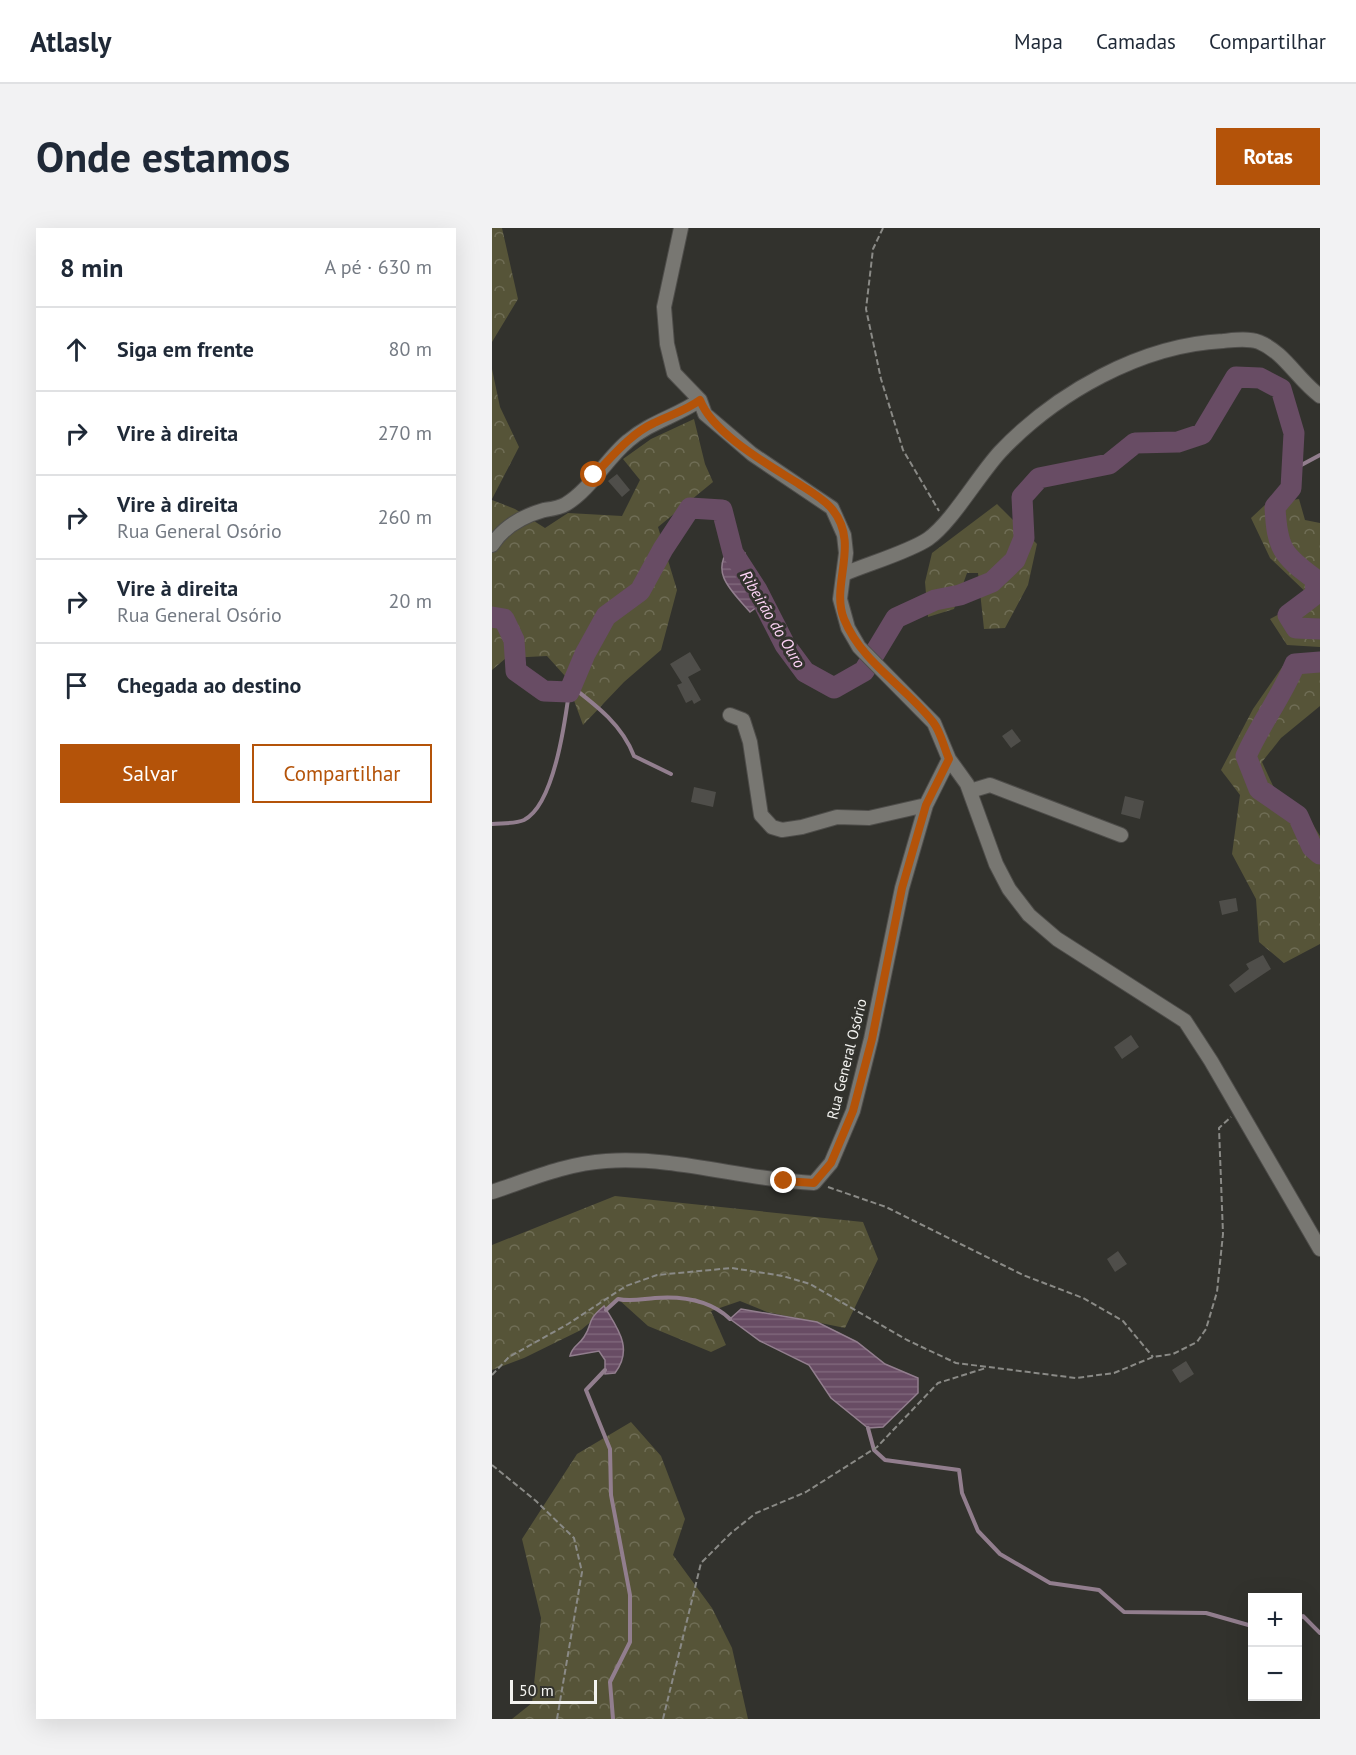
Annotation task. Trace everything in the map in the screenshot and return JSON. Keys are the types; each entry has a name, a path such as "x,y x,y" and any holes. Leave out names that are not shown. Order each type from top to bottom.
{"street":[{"path":"681,228 664,308 667,344 674,373 700,400 705,414 752,454 832,508 844,536 844,574 840,599 842,614 859,647 934,723 949,759 970,791 996,864 1009,889 1029,915 1057,939 1185,1021 1240,1109 1320,1249"},
{"path":"844,574 926,540 945,521 1000,453 1045,411 1071,392 1167,348 1209,341 1258,342 1276,354 1320,396"},
{"path":"492,545 500,532 527,515 565,505 579,494 627,441 653,423 682,412 700,400"},
{"path":"730,715 743,720 750,742 761,815 772,827 782,830 802,827 837,817 869,818 926,805"},
{"name":"Rua General Osório","path":"814,1183 831,1163 853,1111 872,1039 902,888 926,805 949,759"},
{"path":"970,791 990,785 1121,835"},
{"path":"492,1192 605,1160 653,1162 766,1179 814,1183"}],"path":[{"path":"884,228 873,249 866,309 881,379 903,450 945,521"},
{"path":"492,1375 509,1357 568,1324 626,1286 657,1275 732,1268 783,1276 810,1284 907,1340 956,1363 1076,1378 1114,1373 1153,1357 1173,1354 1197,1342 1206,1329 1221,1267 1223,1234 1219,1128 1240,1109"},
{"path":"814,1183 886,1208 1023,1275 1083,1298 1124,1321 1153,1357"},
{"path":"663,1719 701,1563 731,1533 756,1513 806,1492 877,1447 938,1383 989,1367"},
{"path":"492,1466 536,1501 574,1538 582,1572 557,1719"}],"green space":[{"path":"492,228 502,228 518,299 492,342"},
{"path":"492,369 500,407 519,447 492,499"},
{"path":"694,419 705,464 713,482 658,527 677,590 661,650 624,682 583,725 565,676 547,656 506,658 492,670 492,500 515,509 545,528 568,513 622,516 640,480 623,459 651,439"},
{"path":"1299,499 1305,520 1320,523 1320,647 1287,645 1270,619 1311,597 1270,558 1251,518 1266,504"},
{"path":"997,504 1037,544 1028,585 1005,628 984,629 978,573 967,573 954,609 928,617 925,582 932,553"},
{"path":"1287,660 1320,664 1320,706 1281,738 1262,762 1274,788 1302,807 1320,836 1320,944 1284,963 1259,942 1256,899 1232,854 1240,795 1221,770 1253,709"},
{"path":"615,1196 863,1222 878,1259 845,1328 767,1312 740,1301 711,1311 726,1345 711,1352 648,1326 618,1299 581,1330 524,1358 492,1370 492,1245"},
{"path":"631,1422 661,1456 685,1519 673,1555 712,1608 732,1648 748,1719 512,1719 532,1703 541,1618 522,1539 577,1454"}],"shaded area":[{"path":"730,548 745,553 744,565 766,588 769,598 750,612 731,590 723,574 724,557"},
{"path":"604,1306 622,1338 623,1347 621,1364 615,1373 605,1374 605,1360 599,1351 570,1356 572,1350 587,1332 594,1315"},
{"path":"741,1309 817,1322 857,1342 885,1364 918,1378 918,1393 883,1427 868,1428 831,1398 809,1365 760,1341 730,1319"}],"building":[{"path":"617,474 630,490 622,497 608,481"},
{"path":"690,652 701,670 688,677 701,700 694,704 692,700 686,703 677,685 682,683 670,664"},
{"path":"1012,729 1021,741 1011,748 1002,736"},
{"path":"694,787 716,792 713,807 691,802"},
{"path":"1125,796 1144,801 1140,819 1121,814"},
{"path":"1236,898 1238,911 1222,915 1219,901"},
{"path":"1263,955 1271,969 1235,993 1229,985 1249,969 1246,964"},
{"path":"1131,1035 1139,1047 1122,1059 1114,1047"},
{"path":"1118,1251 1127,1264 1115,1272 1107,1259"},
{"path":"1186,1361 1194,1374 1180,1383 1172,1370"}],"waterway":[{"name":"Ribeirão do Ouro","path":"492,617 504,619 514,640 516,671 544,691 569,692 585,654 606,616 640,591 663,549 690,508 722,510 733,553 757,590 785,645 805,672 834,688 864,671 896,618 935,600 960,595 992,582 1015,560 1024,538 1022,497 1039,478 1109,464 1135,443 1178,442 1202,434 1236,377 1260,378 1281,389 1294,433 1291,488 1275,507 1277,532 1288,556 1315,579 1316,594 1288,615 1296,628 1320,629"},
{"path":"1292,470 1320,455"},
{"name":"Ribeirão do Ouro","path":"1320,662 1295,664 1246,756 1259,789 1298,816 1312,847 1320,854"},
{"path":"571,686 616,726 634,756 671,774"},
{"path":"492,824 524,820 543,798 561,742 569,692"},
{"path":"606,1310 618,1299 675,1298 705,1303 730,1319"},
{"path":"605,1370 586,1390 610,1449 611,1495 630,1595 630,1642 610,1682 613,1719"},
{"path":"868,1428 874,1450 885,1460 959,1470 962,1493 978,1531 1000,1554 1050,1583 1099,1590 1124,1612 1206,1613 1248,1625"},
{"path":"1302,1617 1320,1633"}],"route":[{"path":"594,475 627,441 653,423 682,412 700,400 705,414 752,454 814,493 832,508 844,536 846,553 840,599 842,614 850,634 859,647 934,723 949,759 926,805 902,888 872,1039 844,1136 831,1163 814,1183 784,1181"}]}
